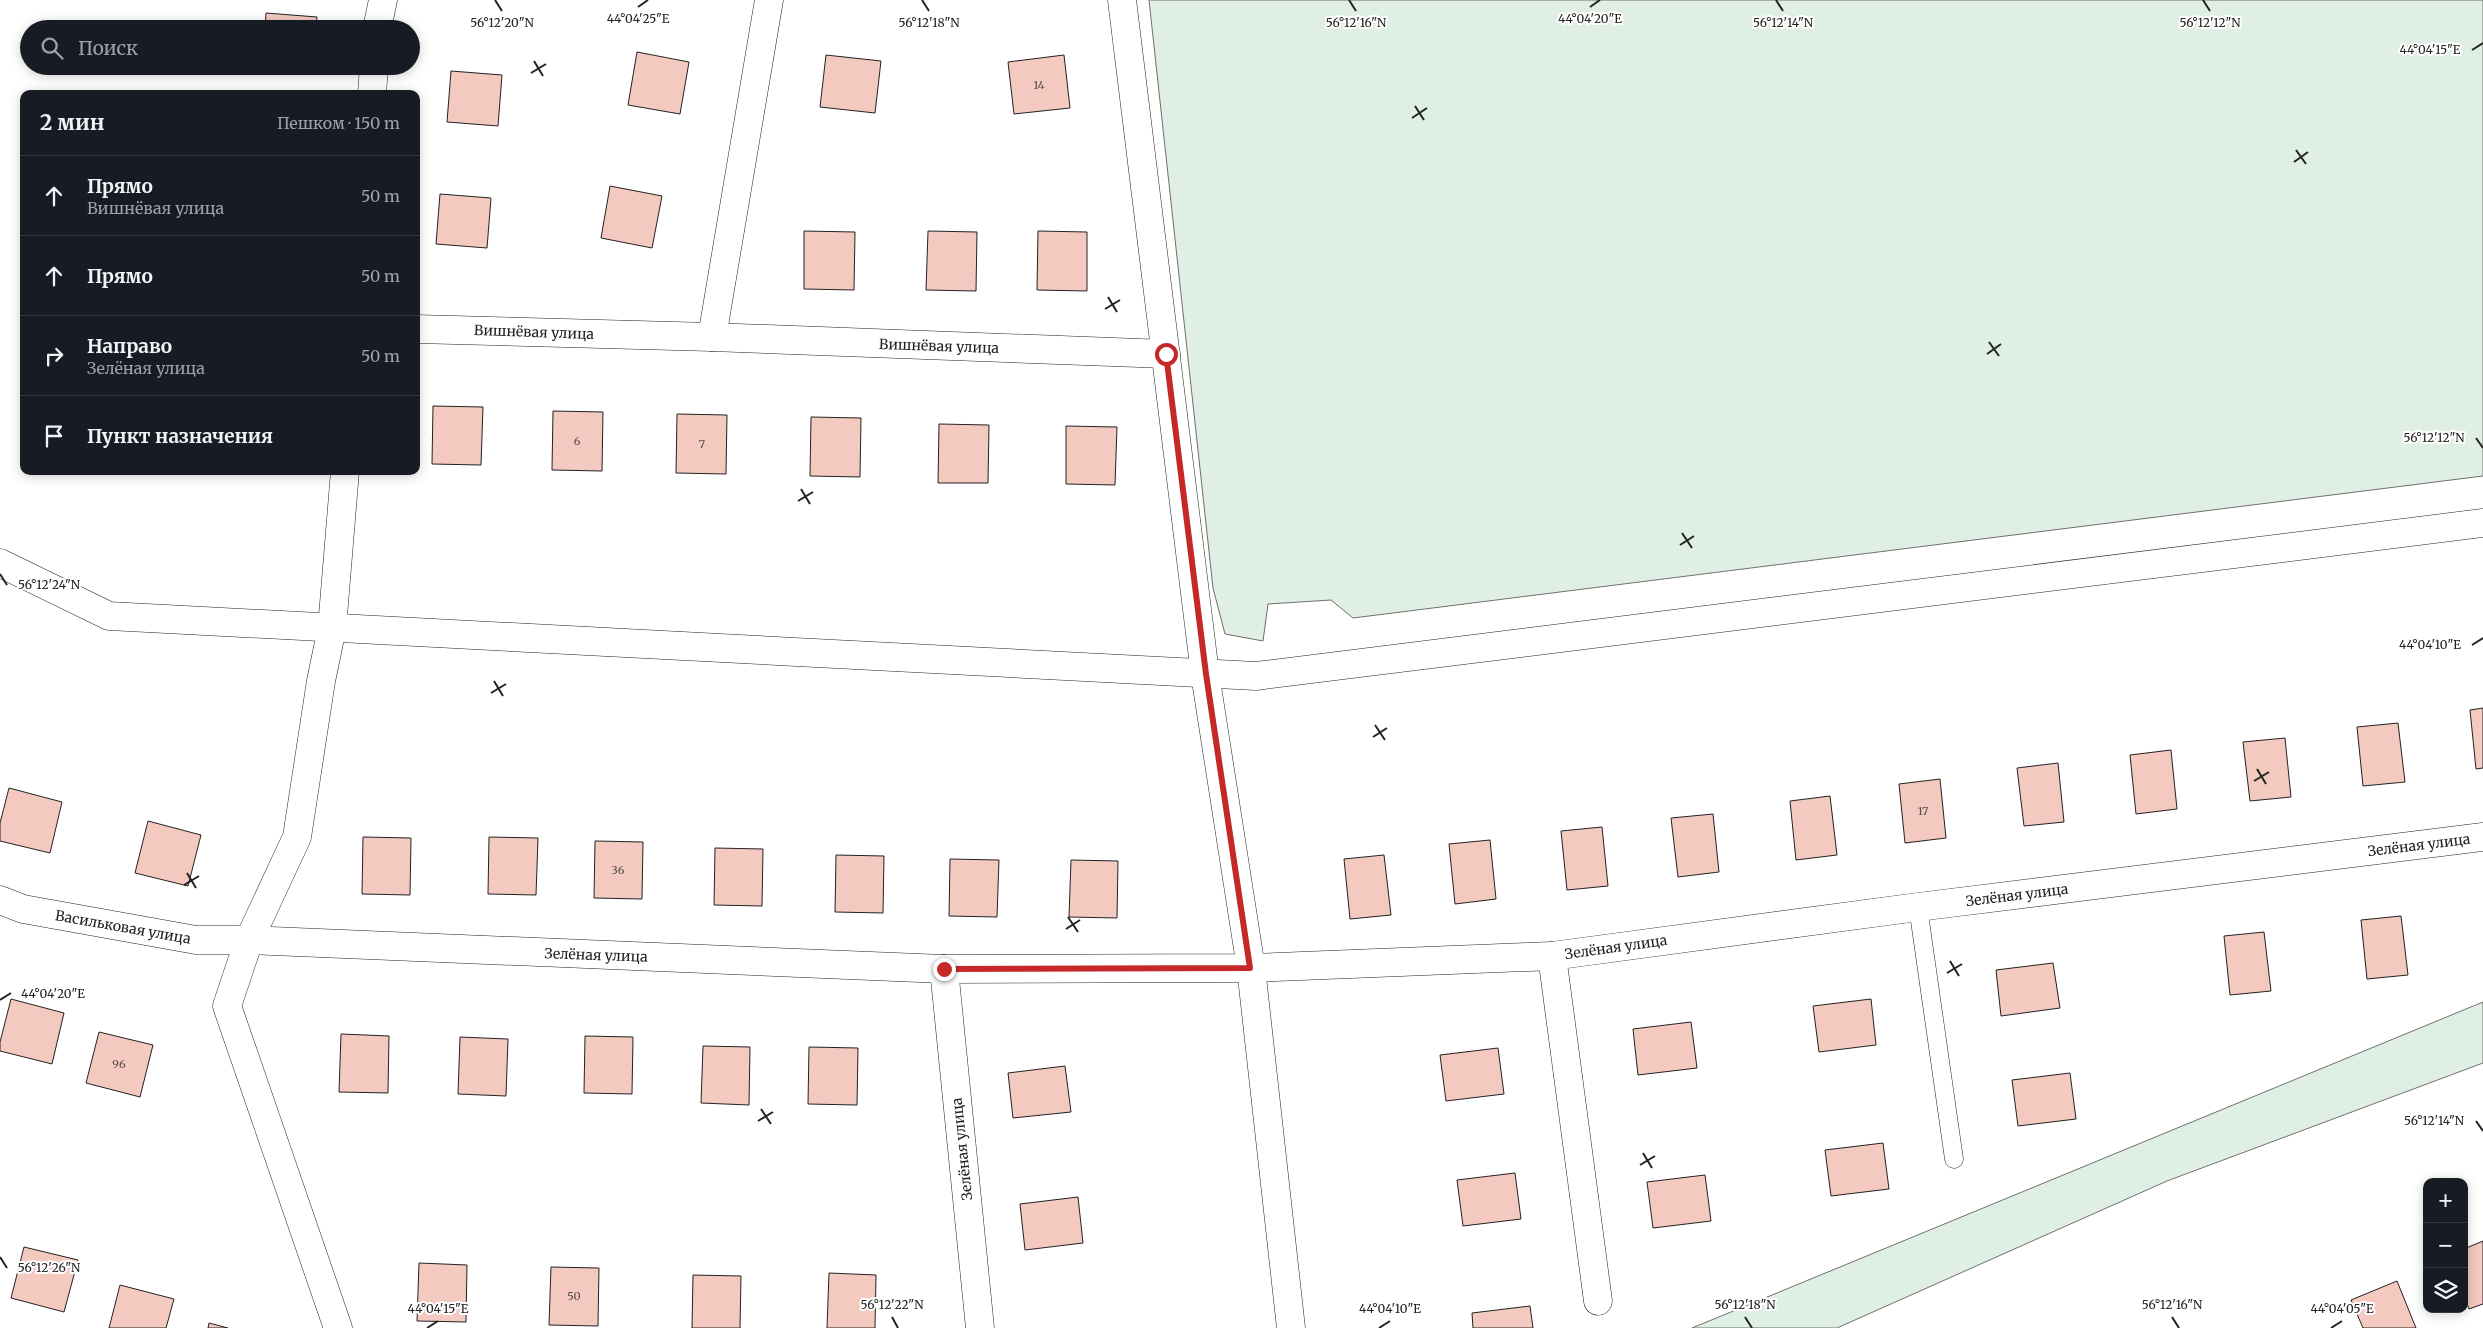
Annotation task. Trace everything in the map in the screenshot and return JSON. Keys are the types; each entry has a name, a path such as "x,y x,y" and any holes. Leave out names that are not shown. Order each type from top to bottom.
{"street":[{"path":"379,20 383,0"},
{"path":"712,337 769,0"},
{"path":"1122,0 1206,674 1250,968 1291,1328"},
{"path":"372,90 373,75"},
{"name":"Вишнёвая улица","path":"420,329 712,337 1166,354"},
{"path":"338,1328 227,1006 249,940 297,837 321,681 332,628 345,475"},
{"path":"0,563 109,616 1256,676 2483,523"},
{"name":"Зелёная улица","path":"249,940 944,969 1250,968 1552,956 1918,907 2483,837"},
{"name":"Васильковая улица","path":"0,900 23,909 196,940 249,940"},
{"name":"Зелёная улица","path":"1552,956 1598,1301"},
{"name":"Зелёная улица","path":"944,969 980,1328"}],"lane":[{"path":"1918,907 1954,1159"}],"green space":[{"path":"1149,0 2483,0 2483,476 1353,618 1331,600 1268,604 1263,641 1225,634 1213,588"},
{"path":"2483,1002 2483,1063 2167,1181 1837,1328 1692,1328"}],"building":[{"path":"266,13 317,17 317,20 266,20"},
{"path":"637,52 689,62 680,114 628,105"},
{"path":"826,55 881,61 875,113 820,107"},
{"path":"1064,55 1070,108 1014,114 1008,62"},
{"path":"451,71 502,75 498,126 447,122"},
{"path":"610,186 662,196 652,248 601,238"},
{"path":"440,194 491,198 487,248 436,244"},
{"path":"804,231 855,232 854,290 804,289"},
{"path":"928,231 977,232 976,291 926,290"},
{"path":"1038,231 1087,232 1087,291 1037,290"},
{"path":"433,406 483,407 481,465 432,464"},
{"path":"553,411 603,412 602,471 552,470"},
{"path":"677,414 727,415 726,474 676,473"},
{"path":"811,417 861,418 860,477 810,476"},
{"path":"939,424 989,425 988,483 938,483"},
{"path":"1066,426 1117,427 1115,485 1066,484"},
{"path":"2483,708 2483,768 2476,769 2470,710"},
{"path":"2398,723 2405,782 2363,786 2357,727"},
{"path":"2285,738 2291,797 2250,801 2243,742"},
{"path":"2171,750 2177,809 2136,814 2130,755"},
{"path":"2058,763 2064,822 2024,826 2017,768"},
{"path":"1940,779 1946,838 1905,843 1899,784"},
{"path":"9,788 62,802 50,853 0,841 0,823"},
{"path":"1830,796 1837,855 1796,860 1790,801"},
{"path":"1713,814 1719,872 1678,877 1671,818"},
{"path":"148,821 201,835 188,886 135,873"},
{"path":"1602,827 1608,886 1567,890 1561,831"},
{"path":"363,837 411,838 410,895 362,894"},
{"path":"489,837 538,838 536,895 488,894"},
{"path":"1490,840 1496,899 1455,904 1449,844"},
{"path":"595,841 643,842 642,899 594,898"},
{"path":"715,848 763,849 762,906 714,905"},
{"path":"836,855 884,856 883,913 835,912"},
{"path":"1384,855 1391,915 1350,919 1344,859"},
{"path":"950,859 999,860 997,917 949,916"},
{"path":"1071,860 1118,861 1117,918 1069,917"},
{"path":"2401,916 2408,975 2367,979 2361,920"},
{"path":"2264,932 2271,991 2230,995 2224,936"},
{"path":"2053,963 2060,1008 2001,1016 1996,970"},
{"path":"11,999 64,1013 52,1064 0,1051 0,1042"},
{"path":"1871,999 1876,1045 1819,1052 1813,1006"},
{"path":"1691,1022 1697,1068 1638,1075 1633,1029"},
{"path":"99,1032 153,1045 140,1097 86,1083"},
{"path":"341,1034 389,1036 388,1093 339,1092"},
{"path":"585,1036 633,1037 632,1094 584,1093"},
{"path":"460,1037 508,1039 506,1096 458,1094"},
{"path":"703,1046 750,1047 749,1105 701,1103"},
{"path":"809,1047 858,1048 857,1105 808,1104"},
{"path":"1498,1048 1504,1094 1446,1101 1440,1055"},
{"path":"1065,1066 1071,1112 1013,1118 1008,1073"},
{"path":"2070,1073 2076,1119 2018,1126 2012,1080"},
{"path":"1883,1143 1889,1189 1831,1196 1825,1150"},
{"path":"1515,1173 1521,1219 1463,1226 1457,1180"},
{"path":"1705,1175 1711,1221 1653,1228 1647,1182"},
{"path":"1078,1197 1083,1243 1025,1250 1020,1204"},
{"path":"2483,1241 2483,1304 2469,1309 2468,1306 2468,1247"},
{"path":"24,1247 78,1260 64,1312 11,1298"},
{"path":"419,1263 467,1265 466,1322 417,1321"},
{"path":"551,1267 599,1268 598,1326 549,1325"},
{"path":"829,1273 876,1275 875,1328 827,1328"},
{"path":"693,1275 741,1276 740,1328 692,1328"},
{"path":"2397,1281 2416,1328 2363,1328 2351,1300"},
{"path":"120,1285 174,1299 166,1328 109,1328"},
{"path":"1530,1306 1533,1328 1473,1328 1472,1313"},
{"path":"209,1323 228,1328 208,1328"}],"route":[{"path":"944,969 1250,968 1206,674 1166,354"}]}
